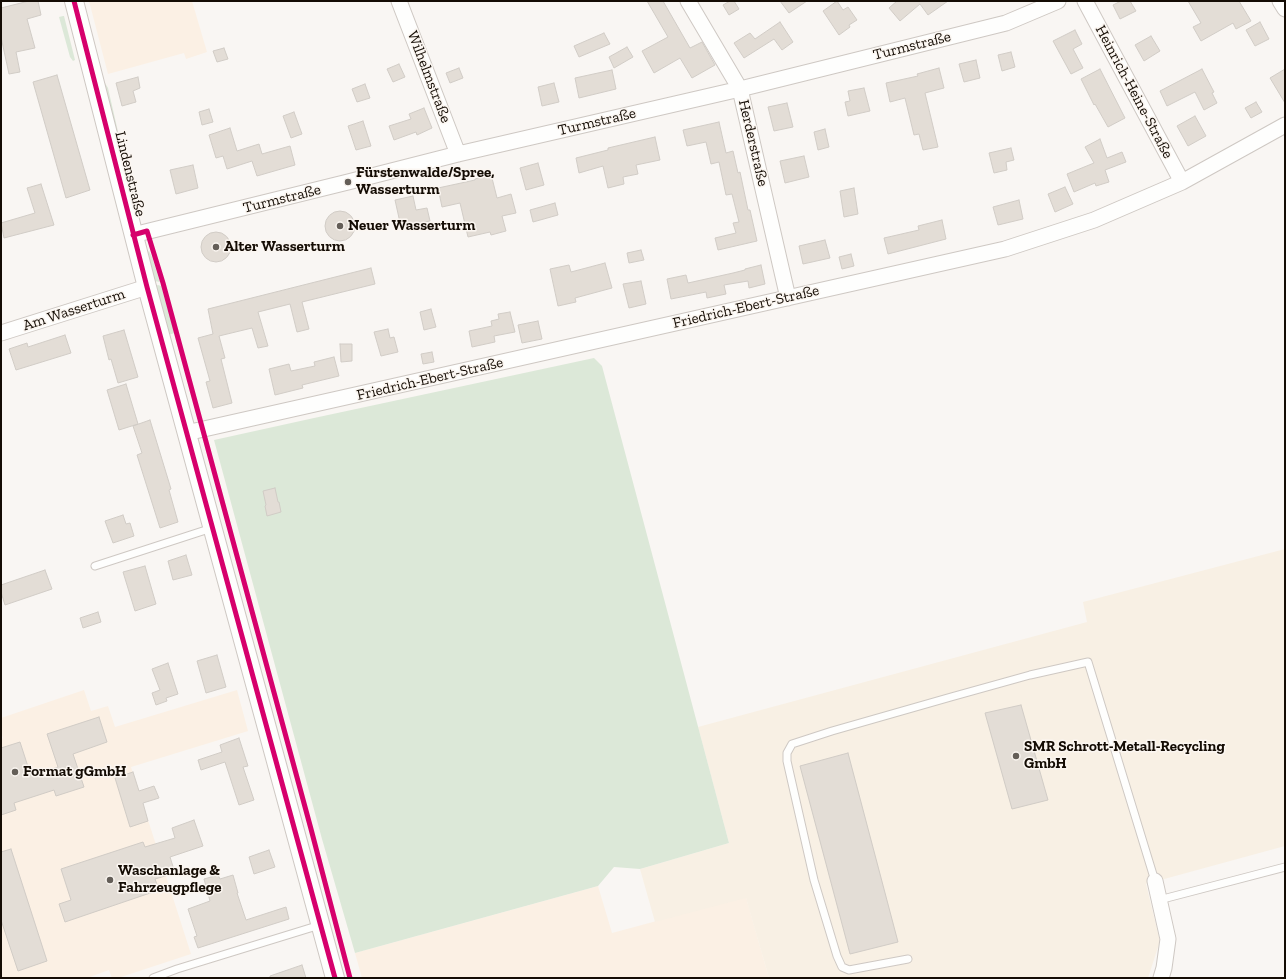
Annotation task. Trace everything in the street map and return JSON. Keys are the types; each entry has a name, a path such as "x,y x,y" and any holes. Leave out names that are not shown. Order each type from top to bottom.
{"street":[{"name":"Lindenstraße","path":"74,1 146,287 334,978"},
{"name":"Wilhelmstraße","path":"399,1 458,154"},
{"name":"Herderstraße","path":"688,1 740,89 788,298"},
{"name":"Turmstraße","path":"133,235 458,154 740,89 1006,23 1058,1"},
{"name":"Heinrich-Heine-Straße","path":"1086,1 1182,182"},
{"path":"1280,1 1285,9"},
{"name":"Friedrich-Ebert-Straße","path":"186,433 1005,249 1094,220 1182,182 1285,124"},
{"name":"Am Wasserturm","path":"1,334 146,287"},
{"path":"1155,881 1168,939 1161,978"}],"lane":[{"path":"95,566 212,528"},
{"path":"908,959 849,970 842,967 837,956 814,880 787,761 787,753 792,744 951,697 1088,662 1155,881"},
{"path":"1159,900 1285,867"},
{"path":"153,978 176,969 320,925"}],"shaded area":[{"path":"89,1 192,1 207,52 186,59 184,53 108,74"},
{"path":"1285,549 1285,846 1146,884 1160,941 1148,978 769,978 746,898 655,922 640,869 729,843 698,727 1087,622 1083,602"},
{"path":"84,690 91,711 108,706 115,727 237,690 248,731 131,767 191,954 118,978 112,978 109,970 87,978 1,978 1,739 3,738 1,733 1,718"},
{"path":"598,886 612,933 746,897 769,978 362,978 355,953"}],"green space":[{"path":"64,16 75,60 73,61 70,57 59,17"},
{"path":"105,83 108,88 119,136 117,136"},
{"path":"149,251 160,282 154,281 147,253"},
{"path":"155,286 161,286 175,333 168,335"},
{"path":"594,358 602,366 729,843 640,869 614,867 598,886 355,953 322,839 214,440"}],"building":[{"path":"29,1 38,1 41,15 27,19 35,48 16,52 20,72 9,74 1,37 1,8"},
{"path":"647,1 663,1 690,48 702,42 715,65 692,78 680,58 654,73 642,51 668,37"},
{"path":"730,1 734,1 739,9 729,15 723,5"},
{"path":"780,1 807,1 789,13"},
{"path":"837,1 843,10 848,7 857,20 849,25 850,27 839,35 823,11"},
{"path":"897,1 948,1 928,15 920,4 900,21 889,8"},
{"path":"1121,1 1130,1 1136,11 1120,19 1113,5"},
{"path":"1188,1 1239,1 1251,21 1236,29 1233,23 1201,41 1193,27 1201,23"},
{"path":"780,22 793,42 782,50 774,39 744,58 734,43 750,33 755,39"},
{"path":"1260,22 1269,39 1255,46 1246,30"},
{"path":"1075,30 1082,44 1073,49 1083,68 1071,74 1053,41"},
{"path":"604,33 610,44 579,57 574,46"},
{"path":"1151,36 1160,51 1144,61 1135,45"},
{"path":"627,47 633,57 614,68 609,57"},
{"path":"224,48 228,59 217,62 213,51"},
{"path":"1011,52 1015,67 1002,71 998,55"},
{"path":"976,60 980,78 964,82 959,64"},
{"path":"399,64 405,77 393,82 387,69"},
{"path":"459,68 463,78 450,83 446,73"},
{"path":"939,68 944,88 925,93 938,147 923,150 919,134 914,135 905,98 890,102 886,83 918,76 917,74"},
{"path":"1100,69 1125,118 1108,127 1095,104 1094,105 1081,79"},
{"path":"1202,69 1214,92 1212,93 1217,103 1204,110 1195,92 1167,106 1160,91"},
{"path":"1285,69 1285,103 1270,78"},
{"path":"612,70 616,89 579,98 575,78"},
{"path":"57,75 90,190 66,198 33,82"},
{"path":"138,77 140,88 133,91 136,102 122,106 116,83"},
{"path":"554,83 559,102 542,106 538,87"},
{"path":"365,84 370,98 357,102 352,89"},
{"path":"864,88 870,111 848,116 845,102 850,101 848,91"},
{"path":"1256,102 1262,112 1251,118 1245,108"},
{"path":"787,103 793,127 774,131 768,107"},
{"path":"424,108 432,128 417,135 416,132 394,140 389,126 411,119 409,114"},
{"path":"209,109 213,122 202,125 199,112"},
{"path":"294,112 302,134 291,138 283,116"},
{"path":"1195,116 1206,136 1188,146 1177,126"},
{"path":"363,121 371,146 356,150 348,126"},
{"path":"719,122 726,153 733,151 738,173 740,172 748,210 750,210 757,241 718,250 715,238 736,233 733,223 739,222 732,194 726,195 719,162 711,164 706,142 687,146 683,130"},
{"path":"230,128 237,151 259,144 262,154 290,146 295,165 257,176 252,161 227,169 223,156 216,158 209,135"},
{"path":"825,129 829,147 818,150 814,132"},
{"path":"655,137 660,160 636,165 638,174 623,177 624,184 608,188 603,166 579,173 576,158 608,150 608,148"},
{"path":"1100,139 1107,158 1122,152 1126,162 1105,170 1109,182 1096,186 1095,183 1074,192 1067,174 1094,163 1085,147"},
{"path":"1011,148 1014,160 1006,162 1007,170 994,173 989,153"},
{"path":"804,156 809,177 785,183 780,161"},
{"path":"538,163 544,185 526,190 520,168"},
{"path":"193,165 198,188 176,194 170,170"},
{"path":"491,174 497,198 511,194 516,213 502,216 506,231 491,235 490,232 468,237 460,203 442,207 438,188 475,180"},
{"path":"41,184 54,225 4,238 1,223 35,213 27,188"},
{"path":"1065,187 1073,204 1055,212 1048,194"},
{"path":"854,188 858,214 844,217 840,191"},
{"path":"413,196 416,210 427,208 430,221 401,227 395,200"},
{"path":"1019,200 1023,219 998,225 993,207"},
{"path":"555,203 558,215 533,222 530,210"},
{"name":"Neuer Wasserturm","path":"340,211 351,215 355,226 351,237 340,241 329,237 325,226 329,215"},
{"path":"942,220 946,239 888,254 884,238 919,230 918,226"},
{"name":"Alter Wasserturm","path":"216,232 227,236 231,247 227,258 216,262 205,258 201,247 205,236"},
{"path":"825,240 830,258 803,264 799,246"},
{"path":"641,250 644,260 629,263 627,253"},
{"path":"851,254 854,266 842,269 839,257"},
{"path":"605,263 612,288 575,298 576,302 558,306 550,269 569,265 571,272"},
{"path":"761,265 765,284 749,288 748,281 724,285 726,294 707,298 706,292 671,299 667,279 686,275 688,283"},
{"path":"371,268 375,284 302,302 309,329 297,332 290,304 258,312 268,346 258,348 252,328 219,336 225,358 221,359 232,403 213,408 206,382 210,381 198,338 213,334 208,309"},
{"path":"641,281 646,304 629,308 623,284"},
{"path":"431,309 436,327 424,330 420,312"},
{"path":"510,312 515,332 494,336 495,342 472,347 469,331 492,326 491,321 499,319 498,314"},
{"path":"538,321 542,339 522,343 518,325"},
{"path":"388,329 390,338 394,337 398,352 381,356 374,332"},
{"path":"124,330 138,377 118,383 111,359 109,360 103,336"},
{"path":"65,335 71,353 16,370 9,349 27,343 28,347"},
{"path":"340,344 352,344 352,361 341,362"},
{"path":"432,352 434,362 423,364 421,354"},
{"path":"334,357 339,376 302,385 303,388 275,395 269,369 289,364 291,371 315,366 314,362"},
{"path":"126,384 138,424 119,430 107,390"},
{"path":"150,420 171,489 169,490 178,522 160,528 137,455 142,453 133,426"},
{"path":"275,488 281,512 267,516 263,491"},
{"path":"123,515 126,524 130,523 134,536 113,543 105,521"},
{"path":"186,555 192,575 173,580 168,561"},
{"path":"145,566 156,604 135,611 123,572"},
{"path":"45,570 52,589 5,605 1,592 1,585"},
{"path":"98,612 101,622 83,628 80,618"},
{"path":"217,655 226,687 206,693 197,661"},
{"path":"168,663 178,694 166,698 167,701 156,705 152,693 160,690 152,669"},
{"name":"SMR Schrott-Metall-Recycling GmbH","path":"1021,705 1048,800 1012,809 985,713"},
{"path":"99,717 107,742 73,754 84,787 56,796 54,790 14,803 16,810 1,815 1,748 20,742 31,776 58,767 47,734"},
{"path":"239,738 248,766 243,767 254,800 239,805 225,762 201,770 198,760 222,752 220,745"},
{"path":"848,753 898,942 850,954 800,766"},
{"path":"133,772 139,791 154,786 159,798 143,803 148,821 130,827 115,778"},
{"name":"Waschanlage & Fahrzeugpflege","path":"194,820 203,846 170,857 175,873 155,879 159,890 65,922 59,904 71,900 61,869 143,842 145,847 175,838 172,828"},
{"path":"11,849 47,961 18,971 1,920 1,852"},
{"path":"269,850 275,867 254,874 249,857"},
{"path":"218,875 220,879 233,875 246,920 286,907 289,919 198,948 194,937 197,936 188,909 210,901 204,879"},
{"path":"302,965 306,978 270,978 270,976"}],"cycle path":[{"path":"74,1 147,287 335,978"},
{"path":"133,235 147,231 163,283 350,978"}],"place":[{"name":"Fürstenwalde/Spree, Wasserturm","path":"348,182"},
{"name":"Neuer Wasserturm","path":"340,226"},
{"name":"Alter Wasserturm","path":"216,247"},
{"name":"SMR Schrott-Metall-Recycling GmbH","path":"1016,756"},
{"name":"Format gGmbH","path":"15,772"},
{"name":"Waschanlage & Fahrzeugpflege","path":"110,880"}]}
